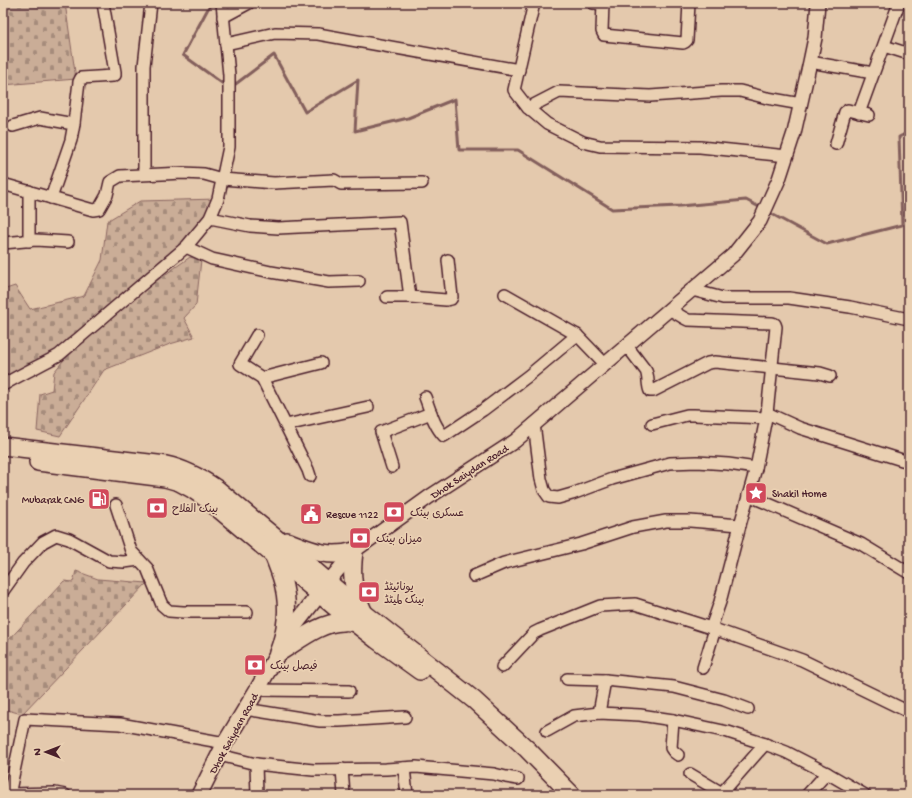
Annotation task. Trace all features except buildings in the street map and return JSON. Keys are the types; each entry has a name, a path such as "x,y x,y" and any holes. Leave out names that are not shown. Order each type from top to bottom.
{"main road":[{"path":"3,446 104,464 158,476 179,482 192,489 208,500 273,554 324,588 360,618 474,700 572,795"},
{"path":"3,458 104,464 166,465 188,471 217,489 274,536 324,588"},
{"path":"274,536 304,548 323,553 338,555 354,551 352,572 360,618 377,640 453,695 471,710 559,795"},
{"path":"273,554 284,588 286,602 284,632 278,653"},
{"name":"Dhok Saiydan Road","path":"199,795 222,749 278,653 295,625 324,588"},
{"path":"278,653 323,626 360,618"}],"street":[{"path":"51,198 71,140 79,82 81,78 115,75 103,3"},
{"path":"144,174 144,66 151,3"},
{"path":"3,385 59,355 186,247 210,218 218,199 229,147 229,75 222,3"},
{"path":"223,16 249,3"},
{"path":"534,3 514,90 528,108 547,124 583,142 600,146 700,147 787,156"},
{"path":"600,3 602,31 604,34 683,43 686,40 689,3"},
{"name":"Dhok Saiydan Road","path":"324,588 354,551 430,497 515,441 732,255 760,221 779,179 787,156 794,133 815,38 818,3"},
{"path":"836,144 845,112 848,110 864,114 874,73 899,3"},
{"path":"226,44 275,33 318,34 519,70"},
{"path":"884,46 909,54"},
{"path":"810,62 874,73"},
{"path":"528,108 558,92 650,96 740,91 800,104"},
{"path":"14,126 40,118 74,123"},
{"path":"3,184 93,210 99,209 107,195 110,182 120,176 144,174 204,174 216,176 222,179 274,183 334,180 341,184 422,183"},
{"path":"28,191 29,241"},
{"path":"210,218 250,226 278,228 400,222 410,297"},
{"path":"3,243 36,240 68,242"},
{"path":"186,247 212,259 271,272 329,282 359,282"},
{"path":"387,297 451,300 452,297 448,260"},
{"path":"692,290 723,298 789,298 850,307 909,320"},
{"path":"505,294 577,335 605,364"},
{"path":"669,309 688,320 775,324 776,326 767,416 756,468 703,668"},
{"path":"257,335 240,364 262,378 310,476"},
{"path":"425,397 431,413 444,436 483,410 528,376 577,335"},
{"path":"627,346 648,374 648,388 650,391 653,391 708,363 715,362 820,372 830,376"},
{"path":"262,378 321,363"},
{"path":"286,425 368,407"},
{"path":"392,467 381,432 431,413"},
{"path":"652,424 694,414 767,416 800,428 909,461"},
{"path":"534,424 541,479 544,490 549,497 558,498 612,479 670,463 697,462 756,468"},
{"path":"748,495 861,544 909,573"},
{"path":"116,505 131,551 147,568 162,605 169,610 183,612 247,612"},
{"path":"474,576 504,563 581,544 633,527 666,521 690,521 740,525"},
{"path":"3,591 23,562 43,542 56,535 69,539 109,561 124,562 139,560"},
{"path":"502,667 534,634 540,630 600,606 636,604 802,660 909,712"},
{"path":"567,679 604,680 674,687 724,700 748,709"},
{"path":"599,712 604,680"},
{"path":"257,690 349,691"},
{"path":"245,709 320,721 405,717"},
{"path":"547,730 574,716 599,712 673,720 728,732 786,752 865,795"},
{"path":"65,795 55,793 9,795 25,719 120,724 222,749 256,764 313,770 416,767 494,774 518,779"},
{"path":"673,720 671,748 678,754"},
{"path":"690,774 721,794 764,744"},
{"path":"256,764 258,795"},
{"path":"404,768 407,795"},
{"path":"342,769 344,795"},
{"path":"807,795 827,773"}],"green space":[{"path":"3,3 65,3 76,79 3,85"},
{"path":"218,199 190,239 61,348 3,384 3,290 15,286 30,309 84,296 102,260 107,221 140,201"},
{"path":"190,257 201,260 196,305 184,318 194,337 170,344 104,370 60,436 37,431 40,394 52,390 54,372 63,361 121,306"},
{"path":"76,571 98,579 147,583 22,714 7,710 5,719 3,718 3,646 64,581 73,582"}],"waterway":[{"path":"211,3 183,55 226,86"},
{"path":"233,86 274,55 305,112 358,80 355,131 408,118 455,99 459,150 518,150 612,209 680,206 746,200 761,208"},
{"path":"768,212 827,244 902,225 899,137 909,132"}],"place":[{"name":"Shakil Home","path":"756,493"},
{"name":"Mubarak CNG","path":"99,499"},
{"name":"بینک الفلاح","path":"157,508"},
{"name":"عسکری بینک","path":"394,512"},
{"name":"Rescue 1122","path":"311,514"},
{"name":"میزان بینک","path":"360,538"},
{"name":"یونائیٹڈ بینک لمیٹڈ","path":"369,592"},
{"name":"فیصل بینک","path":"255,665"}]}
